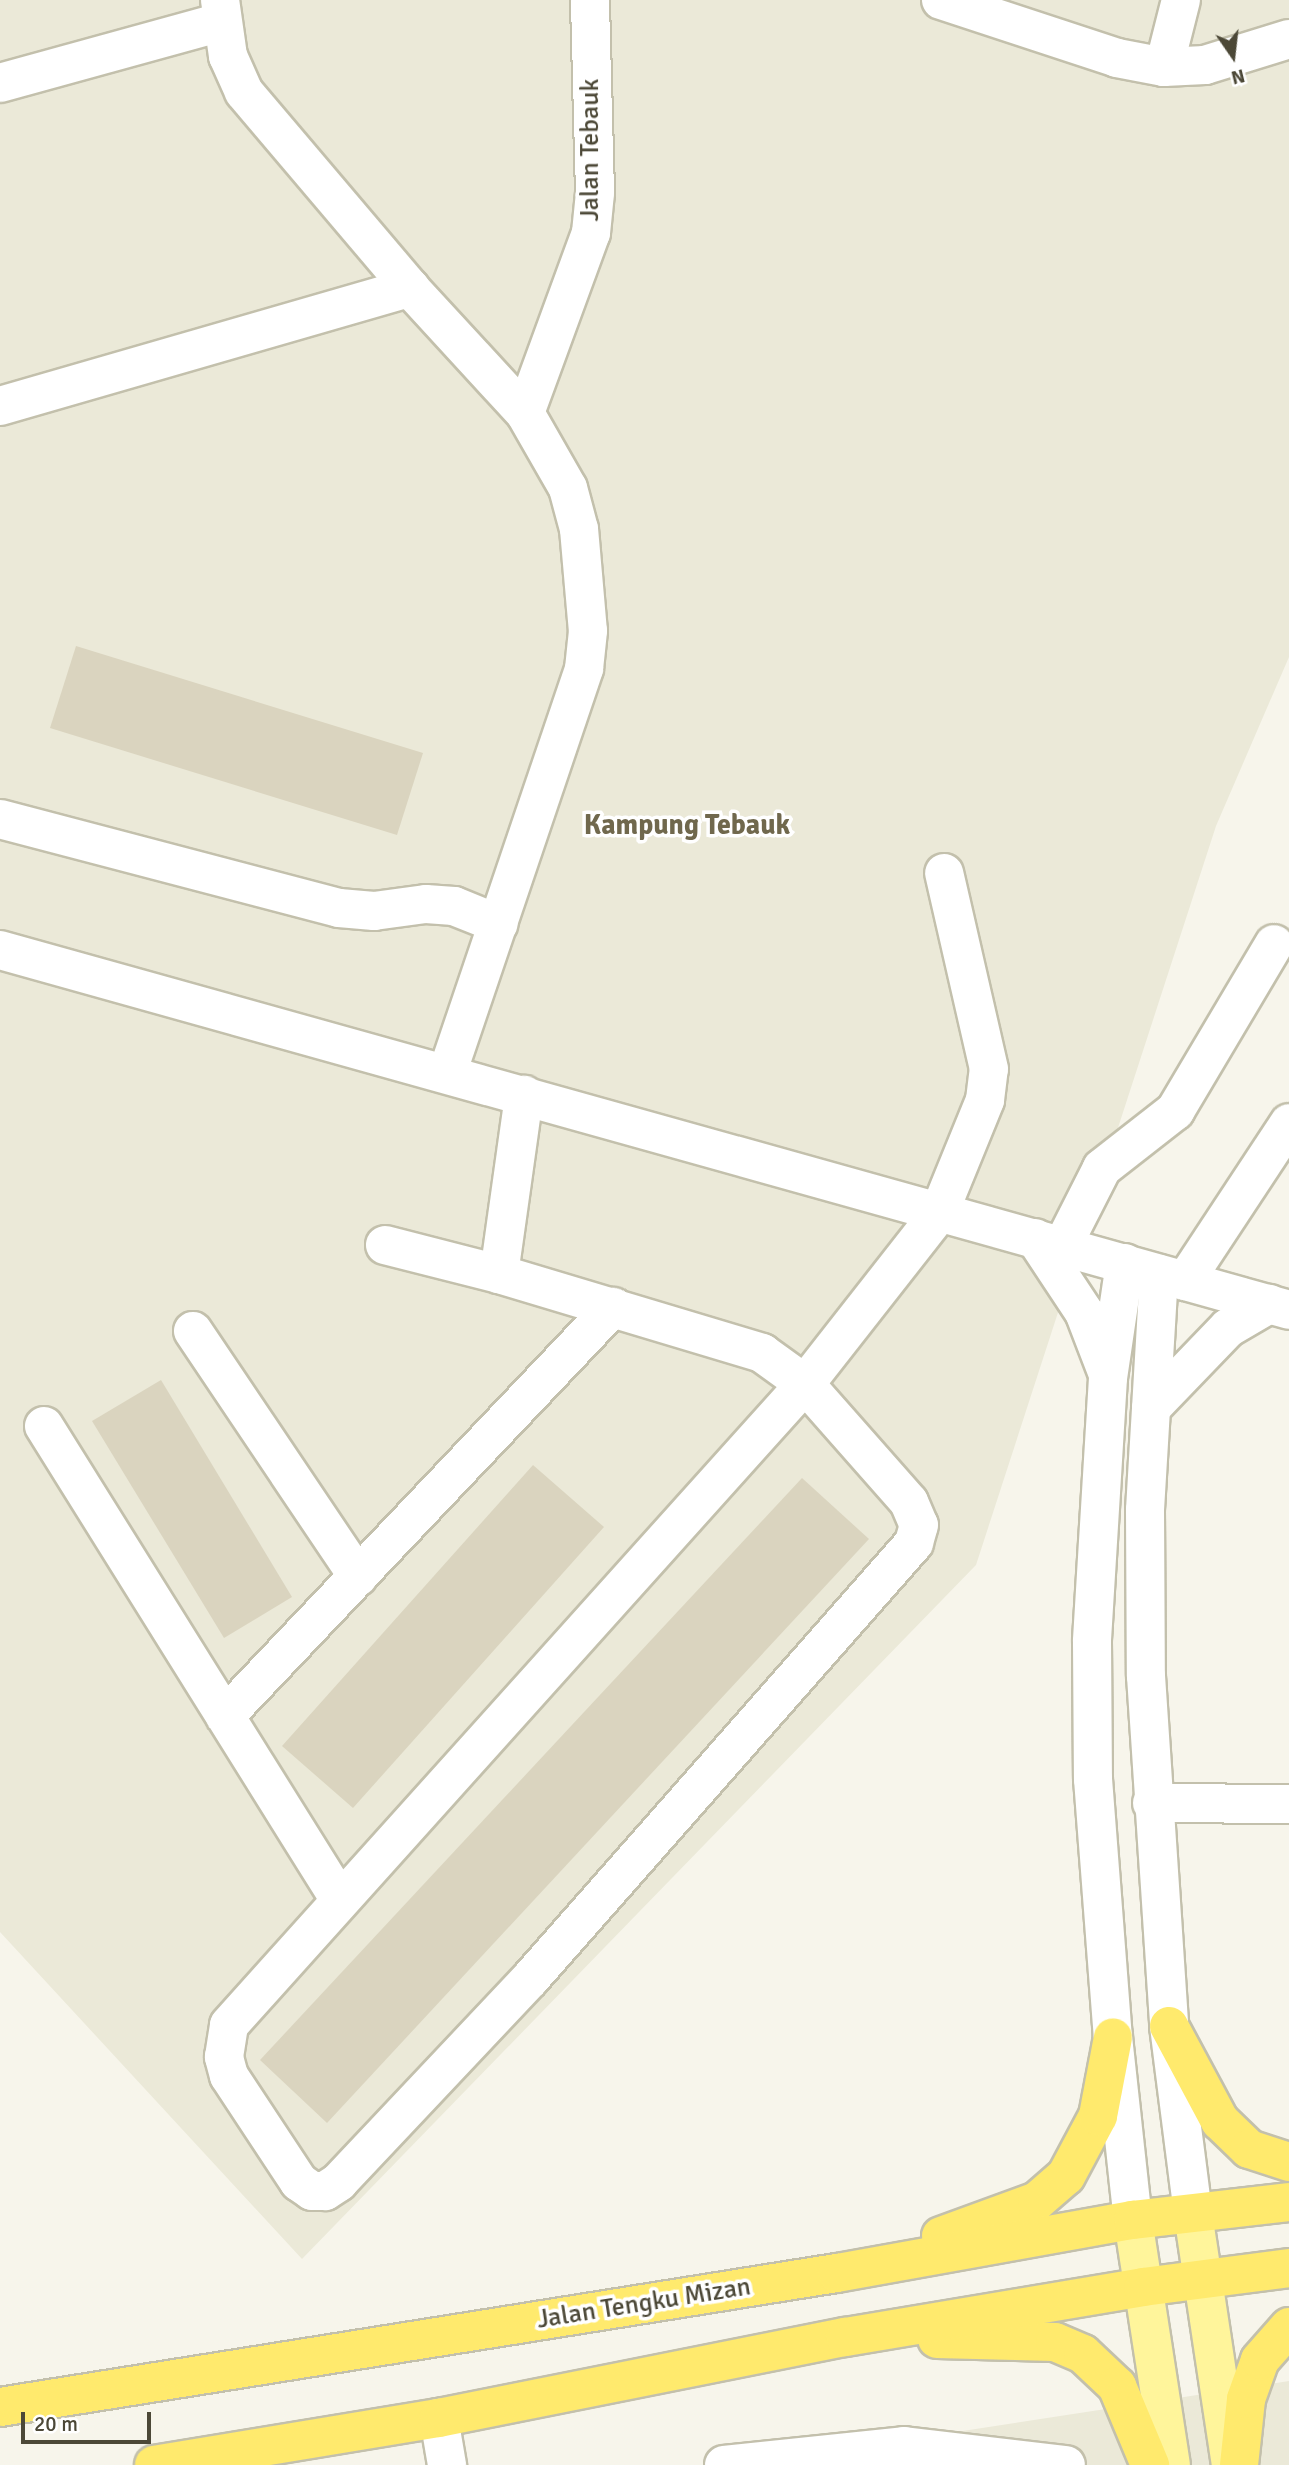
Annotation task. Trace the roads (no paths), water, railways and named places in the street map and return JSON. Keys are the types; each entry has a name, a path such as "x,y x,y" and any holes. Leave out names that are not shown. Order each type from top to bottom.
{"highway":[{"path":"1169,2026 1220,2121 1249,2150 1289,2162"},
{"path":"837,2273 1037,2202 1066,2176 1084,2150 1098,2116 1113,2038"},
{"name":"Jalan Tengku Mizan","path":"0,2407 837,2273 1133,2220 1289,2202"},
{"path":"154,2465 439,2418 845,2337 1143,2287 1289,2268"},
{"path":"1239,2465 1246,2399 1260,2361 1289,2327"},
{"path":"845,2337 1055,2342 1102,2367 1117,2386 1150,2465"}],"main road":[{"path":"1193,2214 1231,2465"},
{"path":"1133,2220 1171,2465"}],"street":[{"name":"Jalan Tebauk","path":"525,414 591,233 595,192 590,0"},
{"path":"941,0 1117,58 1164,67 1205,65 1289,40"},
{"path":"1164,67 1181,0"},
{"path":"0,83 220,11 228,56 244,92 410,288 525,414 568,488 579,529 588,631 584,669 447,1073"},
{"path":"0,406 410,288"},
{"path":"0,819 339,908 374,911 426,904 454,906 499,924"},
{"path":"385,1245 499,1274 762,1353 805,1384 909,1502 919,1525 914,1543 530,1979 339,2182 325,2191 312,2191 299,2182 229,2076 224,2057 229,2025 805,1384 939,1213 985,1100 989,1069 944,873"},
{"path":"1049,1241 1102,1168 1175,1111 1274,944"},
{"path":"0,950 1279,1307"},
{"path":"499,1274 524,1095"},
{"path":"1133,2220 1113,2038 1093,1779 1092,1642 1108,1378 1156,1273 1289,1123"},
{"path":"1049,1241 1084,1312 1108,1378"},
{"path":"1156,1273 1145,1522 1152,1803 1169,2026 1193,2214"},
{"path":"225,1716 613,1307"},
{"path":"1151,1408 1228,1328 1279,1307"},
{"path":"193,1331 358,1577"},
{"path":"44,1426 340,1900"},
{"path":"1152,1803 1289,1804"},
{"path":"439,2418 447,2465"},
{"path":"724,2465 904,2446 1066,2465"}],"district":[{"name":"Kampung Tebauk","path":"687,825"}]}
